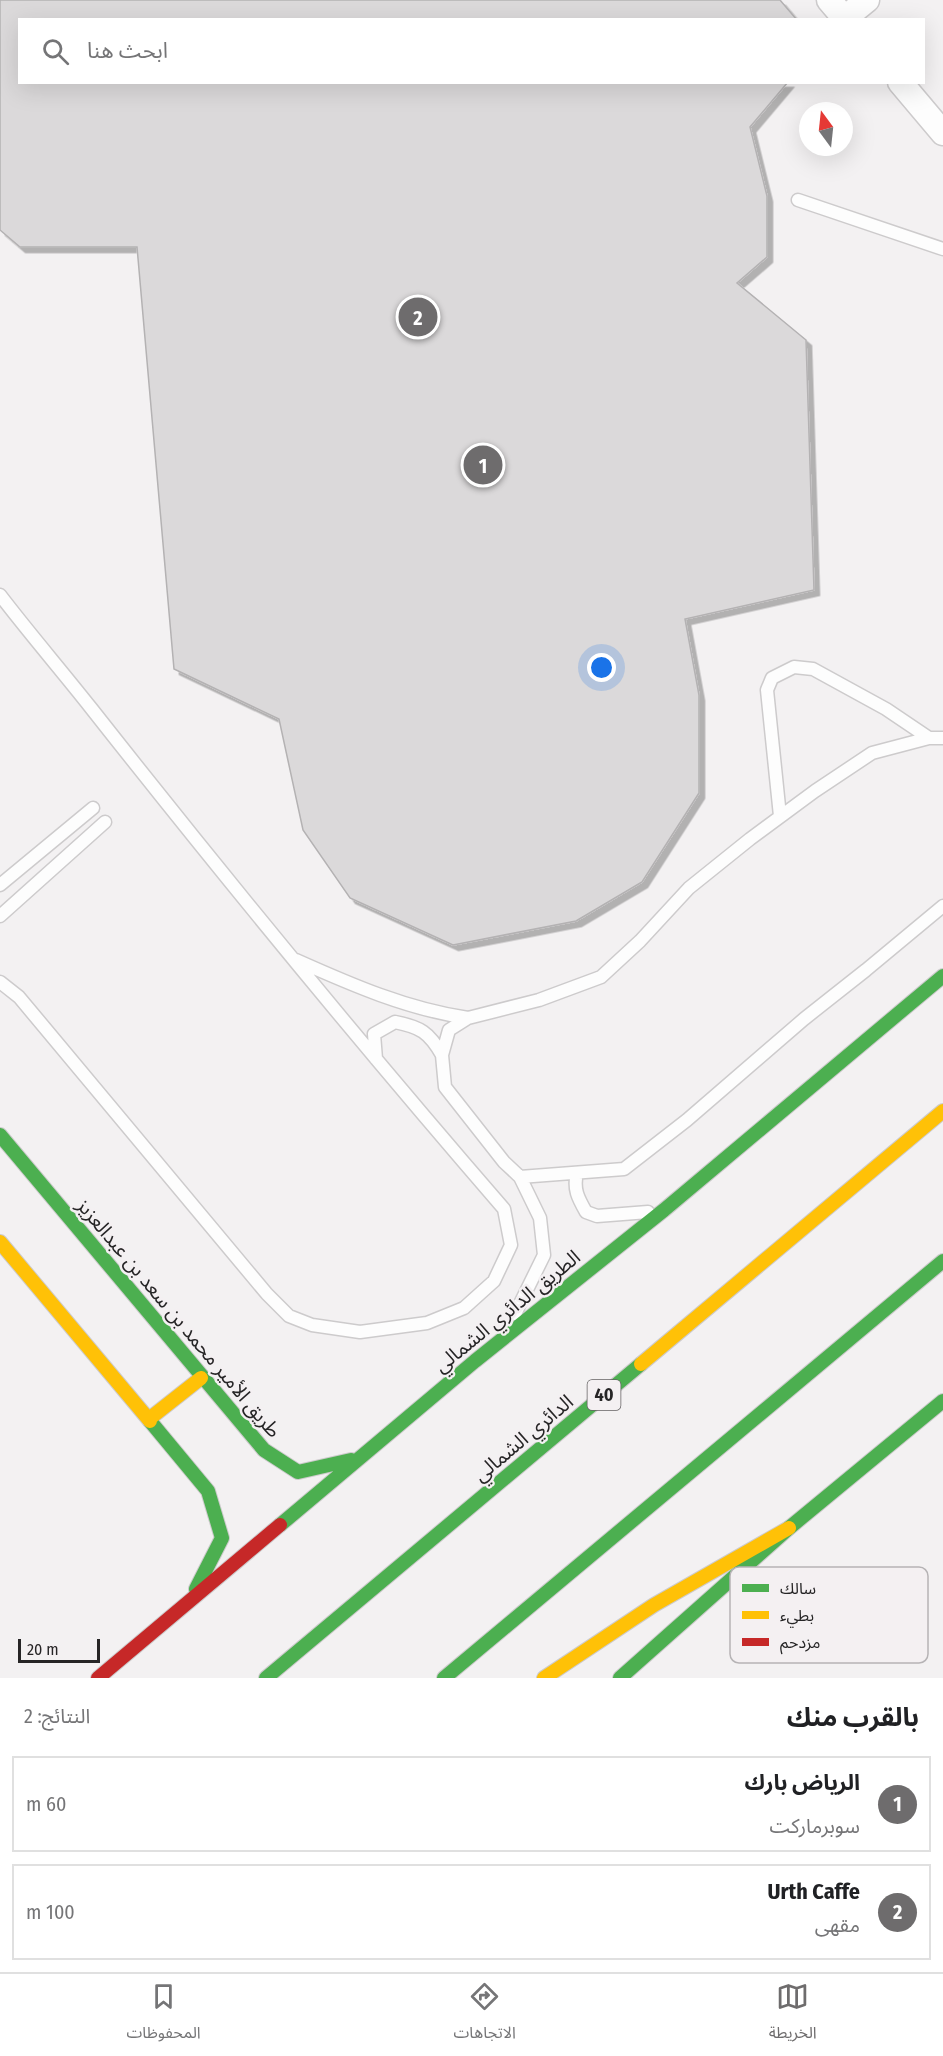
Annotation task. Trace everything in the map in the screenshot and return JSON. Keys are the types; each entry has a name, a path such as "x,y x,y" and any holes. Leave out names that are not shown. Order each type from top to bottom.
{"main road":[{"name":"الطريق الدائري الشمالي","path":"98,1678 356,1459 664,1210 943,976"},
{"name":"الدائري الشمالي","path":"266,1678 943,1112"},
{"name":"طريق الأمير محمد بن سعد بن عبدالعزيز","path":"0,1135 201,1378 264,1450 298,1472 356,1459"},
{"path":"0,1242 208,1491 222,1538 189,1603"},
{"path":"444,1678 943,1261"},
{"path":"149,1419 201,1378"},
{"path":"745,1567 943,1401"},
{"path":"544,1678 654,1605 789,1528"},
{"path":"620,1678 730,1580"}],"street":[{"path":"830,0 845,18"},
{"path":"847,18 867,0"},
{"path":"902,84 943,133"}],"lane":[{"path":"798,200 943,249"},
{"path":"0,595 249,907 504,1209 511,1245 494,1281 464,1308 427,1323 360,1332 312,1325 289,1316 267,1294 19,997 0,982"},
{"path":"780,816 767,690 772,678 794,667 813,669 886,709 929,738"},
{"path":"475,1361 518,1311 544,1255 540,1218 520,1177 497,1153 445,1088 442,1055 449,1030 468,1018 539,1000 601,978 640,941 689,888 780,816 872,753 929,738 943,738"},
{"path":"0,885 93,808"},
{"path":"0,916 105,822"},
{"path":"520,1177 624,1169 687,1120 804,1019 943,906"},
{"path":"294,959 402,1004 440,1014 468,1018"},
{"path":"376,1059 374,1035 395,1022 417,1026 436,1043 442,1055"},
{"path":"577,1173 574,1185 578,1199 586,1212 597,1216 664,1210"}],"building":[{"path":"0,0 780,0 795,18 18,18 18,84 786,84 750,127 767,196 767,257 737,283 806,340 814,590 685,619 699,695 699,793 642,882 576,921 453,945 350,898 303,830 279,719 174,669 137,247 20,247 0,230"}],"traffic: fast":[{"path":"280,1525 475,1361 664,1210 943,976"},
{"path":"0,1135 264,1450 298,1472 351,1460"},
{"path":"444,1678 943,1261"},
{"path":"266,1678 641,1364"},
{"path":"745,1567 943,1401"},
{"path":"150,1421 208,1491 222,1538 196,1589"},
{"path":"620,1678 730,1580"}],"traffic: slow":[{"path":"641,1364 943,1111"},
{"path":"0,1242 150,1421"},
{"path":"149,1419 201,1378"},
{"path":"544,1678 654,1605 789,1528"}],"traffic: jam":[{"path":"98,1678 280,1525"}],"place":[{"name":"Urth Caffe","path":"418,317"},
{"name":"الرياض بارك","path":"483,465"}]}
